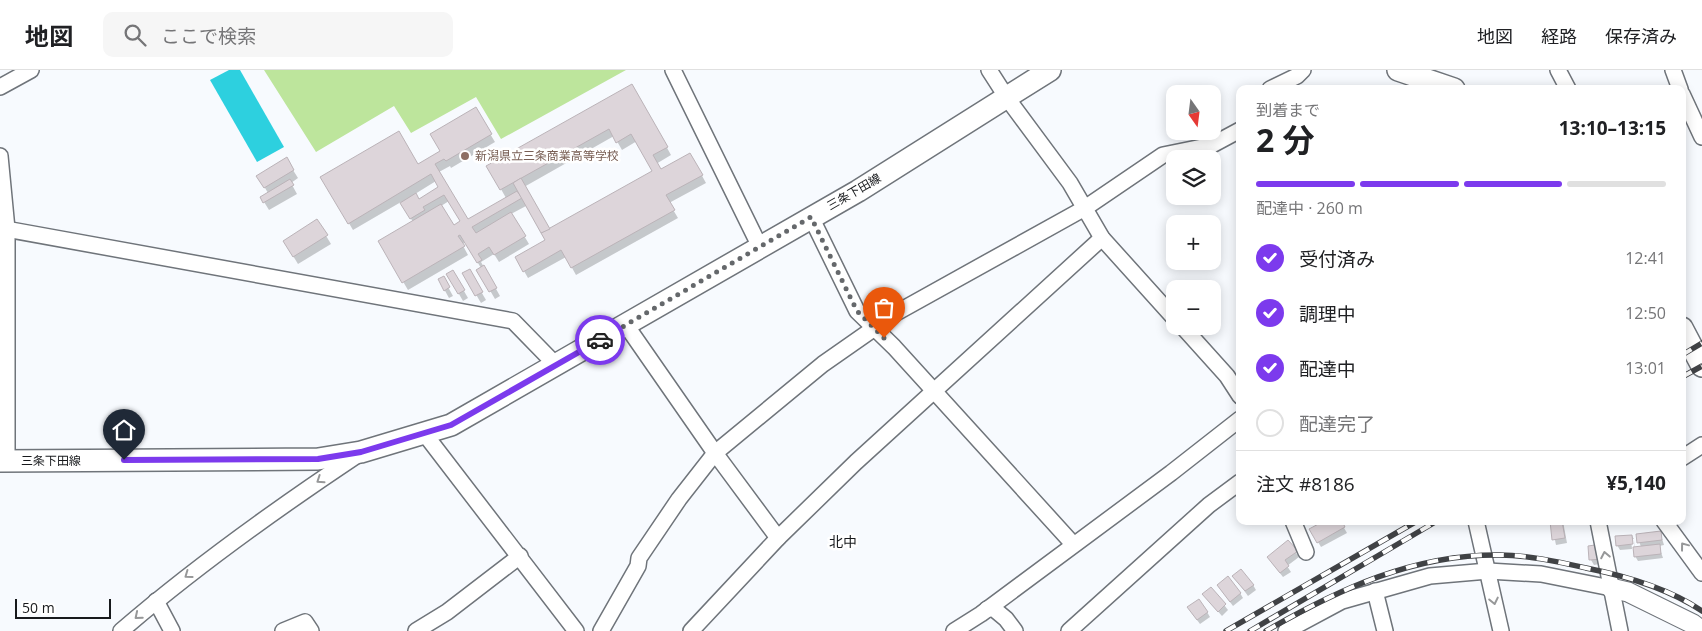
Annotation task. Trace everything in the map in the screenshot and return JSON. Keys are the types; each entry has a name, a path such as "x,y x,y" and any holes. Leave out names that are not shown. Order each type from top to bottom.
{"main road":[{"name":"三条下田線","path":"4,461 318,459 361,452 451,425 858,191 1050,70"},
{"path":"1398,70 1442,85"},
{"path":"1686,337 1702,366"}],"street":[{"path":"0,87 31,70"},
{"path":"673,70 760,246"},
{"path":"989,70 1006,98 1086,208 1102,238 1166,309"},
{"path":"1278,85 1297,76 1303,70"},
{"path":"1558,70 1566,85"},
{"path":"1673,70 1679,85"},
{"path":"1686,103 1702,138"},
{"path":"601,631 638,566 640,558 679,499 715,453 823,364 896,313 1086,208 1163,155 1212,145 1236,132"},
{"path":"0,156 4,228 4,461"},
{"path":"811,217 857,311 894,347 1073,544"},
{"path":"4,228 513,321 556,366"},
{"path":"691,631 778,538 905,416 934,393 1102,238"},
{"path":"626,325 715,453 778,538"},
{"path":"1190,335 1227,376 1236,390"},
{"path":"954,631 987,609 1170,474 1236,422"},
{"path":"424,433 576,631"},
{"path":"1686,455 1702,445"},
{"path":"121,631 176,583 272,513 361,452"},
{"path":"1069,631 1209,505 1236,485"},
{"path":"1295,525 1306,552"},
{"path":"1481,525 1488,571 1501,631"},
{"path":"1599,525 1620,631"},
{"path":"1667,525 1702,573"},
{"path":"416,631 447,612 520,556"},
{"path":"1286,631 1342,601 1375,591 1430,576 1488,571 1541,574 1628,592 1692,624 1702,631"},
{"path":"1375,591 1384,631"},
{"path":"156,601 172,631"},
{"path":"987,609 994,609 1015,631"},
{"path":"283,631 305,622 311,631"}],"green space":[{"path":"264,70 626,70 501,139 476,97 411,133 394,106 316,152"}],"water":[{"path":"229,70 240,70 284,147 257,162 210,80"}],"building":[{"path":"632,84 668,147 653,155 661,169 690,153 703,175 666,195 675,210 571,268 561,250 523,272 515,257 545,240 541,233 652,171 631,134 616,143 609,129 500,190 486,166"},
{"path":"476,107 492,134 446,161 444,159 435,164 468,219 517,191 522,198 472,227 476,233 511,212 526,236 494,255 489,247 478,254 482,260 477,263 460,235 458,236 465,246 402,283 378,241 441,204 454,225 460,221 444,195 423,207 425,210 410,219 400,203 416,193 419,199 438,187 431,174 348,224 320,177 399,131 418,164 440,151 430,134"},
{"path":"287,157 294,170 264,188 256,176"},
{"path":"521,178 550,229 541,233 513,183"},
{"path":"290,179 294,185 263,203 260,197"},
{"path":"317,219 328,235 293,257 283,241"},
{"path":"484,265 497,288 489,292 476,270"},
{"path":"470,269 483,292 475,296 462,273"},
{"path":"453,270 465,290 458,294 446,274"},
{"path":"444,276 450,287 444,291 438,279"},
{"path":"1316,525 1344,525 1345,527 1317,543 1309,529"},
{"path":"1550,525 1563,525 1565,538 1552,540"},
{"path":"1661,531 1662,540 1637,543 1636,534"},
{"path":"1632,535 1633,544 1616,546 1615,536"},
{"path":"1288,540 1298,551 1285,560 1289,566 1280,573 1267,557"},
{"path":"1602,544 1603,559 1589,560 1588,546"},
{"path":"1660,544 1661,554 1634,557 1633,547"},
{"path":"1241,569 1254,585 1245,591 1232,576"},
{"path":"1228,576 1241,593 1230,602 1217,585"},
{"path":"1211,587 1226,604 1218,612 1202,594"},
{"path":"1199,599 1208,612 1197,620 1187,607"}],"railway":[{"path":"1686,353 1702,343"},
{"path":"1686,375 1702,366"},
{"path":"1226,631 1410,525"},
{"path":"1250,631 1430,525"},
{"path":"1266,631 1321,601 1378,577 1407,568 1468,556 1521,556 1601,571 1661,589 1702,611"}],"way so far":[{"path":"600,340 811,217 857,311 884,338"}],"place":[{"name":"新潟県立三条商業高等学校","path":"465,156"}],"district":[{"name":"北中","path":"843,542"}],"route":[{"path":"124,460 318,459 361,452 451,425 600,340"}]}
